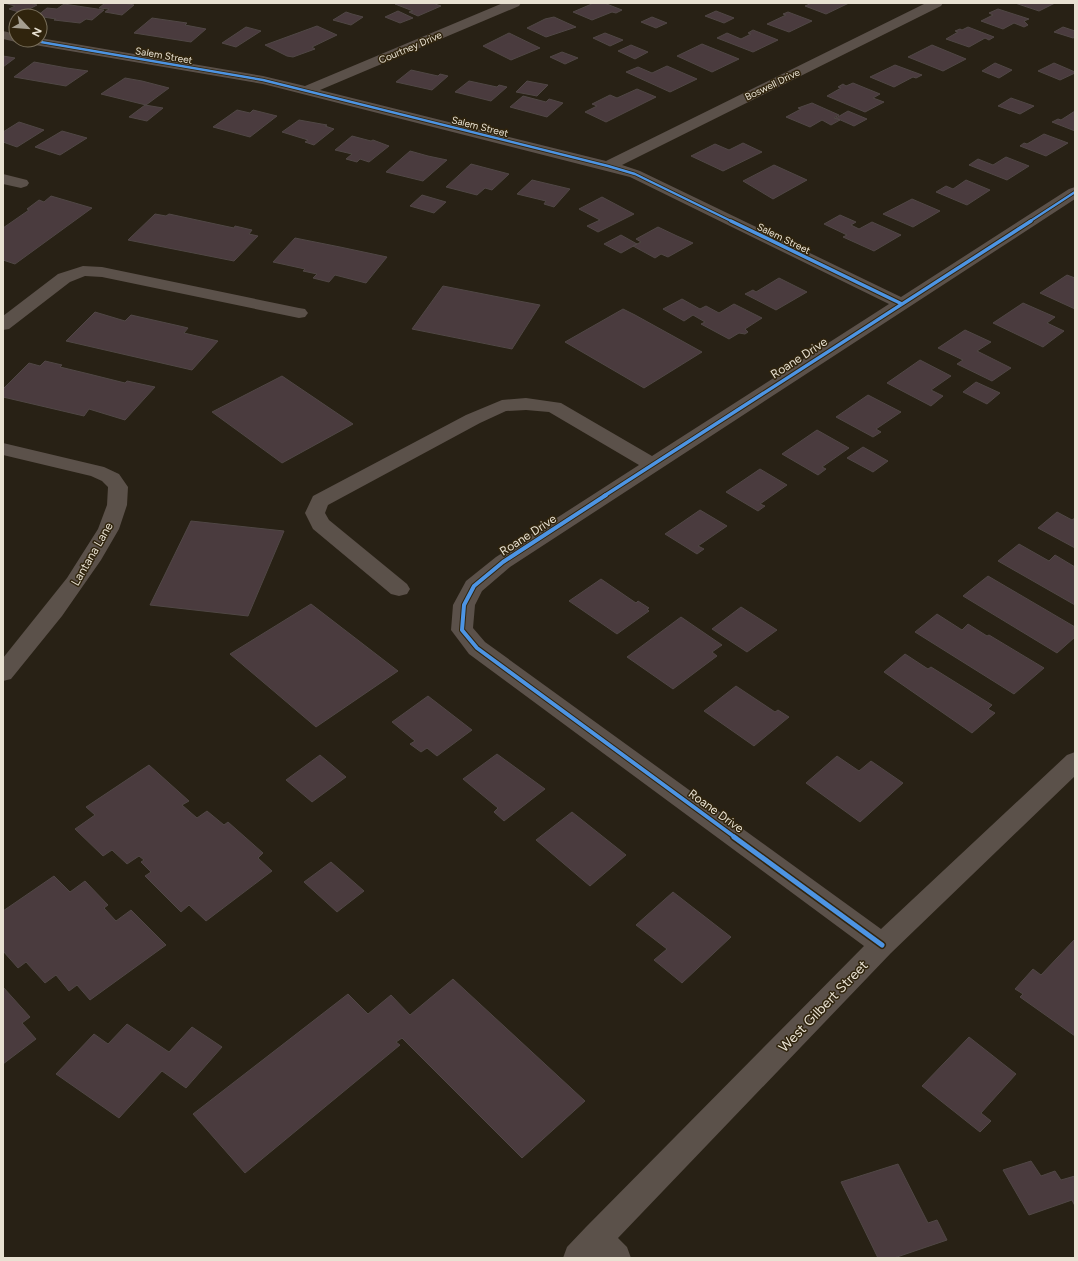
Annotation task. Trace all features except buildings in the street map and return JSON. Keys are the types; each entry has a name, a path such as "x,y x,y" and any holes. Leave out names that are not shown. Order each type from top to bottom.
{"street":[{"name":"Courtney Drive","path":"306,90 511,3"},
{"name":"Boswell Drive","path":"608,166 936,3"},
{"name":"Salem Street","path":"48,43 263,80 635,174 902,304"},
{"path":"3,180 21,183"},
{"name":"Roane Drive","path":"882,945 477,648 462,630 464,605 474,586 503,562 1075,192"},
{"path":"3,325 64,278 83,271 102,272 298,313"},
{"path":"399,588 320,524 315,513 320,501 473,420 502,406 526,404 554,407 653,465"},
{"name":"Lantana Lane","path":"3,449 97,471 110,476 118,486 119,497 111,522 92,558 66,597 3,674"},
{"name":"West Gilbert Street","path":"597,1251 882,945 1075,761"}],"cycle path":[{"path":"48,43 263,80 635,174 902,304"},
{"path":"882,945 477,648 462,630 464,605 474,586 503,562 1075,192"}]}
